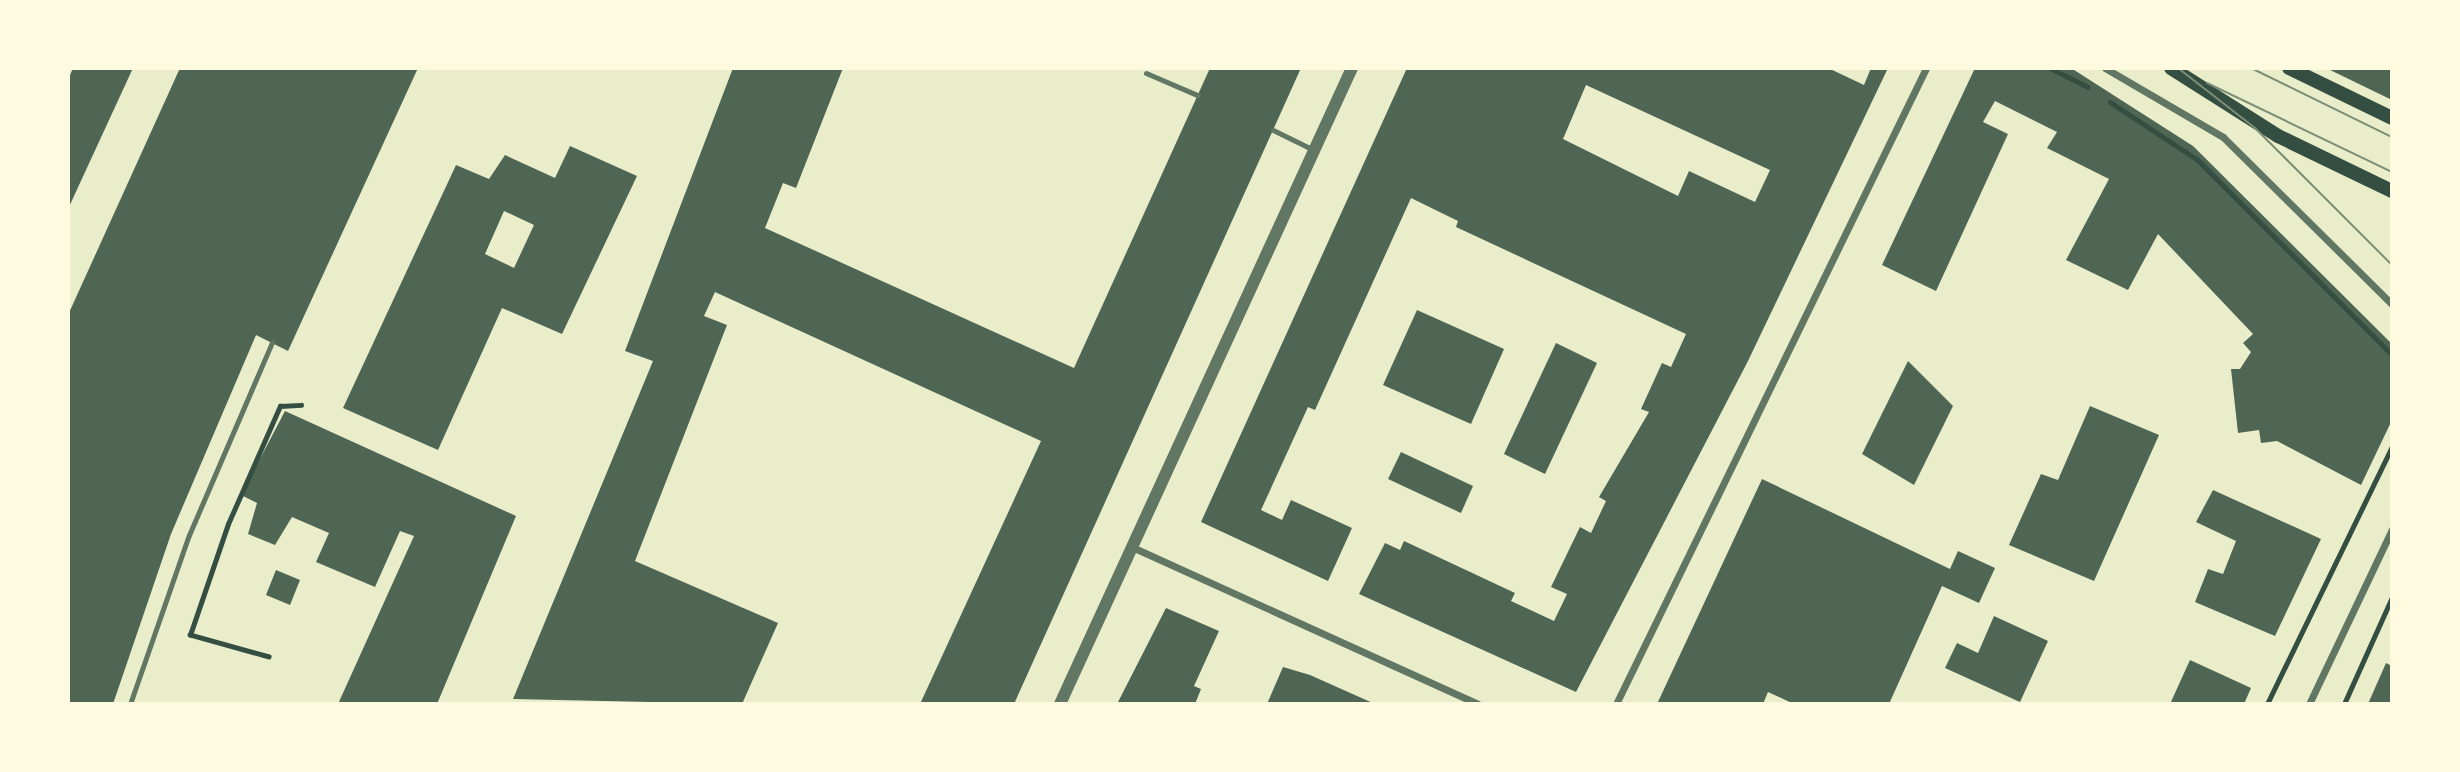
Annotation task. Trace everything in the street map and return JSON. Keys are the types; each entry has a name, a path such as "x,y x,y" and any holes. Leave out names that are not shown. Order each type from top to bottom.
{"main road":[{"path":"2171,68 2278,136 2392,191"},
{"path":"2289,68 2392,118"}],"street":[{"path":"1060,704 1352,68"},
{"path":"1616,704 1926,68"},
{"path":"2105,68 2223,137 2392,304"},
{"path":"2309,704 2392,529"},
{"path":"1132,547 1478,704"}],"lane":[{"path":"1146,73 1197,96"},
{"path":"1273,131 1314,150"},
{"path":"130,704 189,535 272,342"}],"path":[{"path":"2050,68 2093,90"},
{"path":"2104,97 2198,160 2391,354"},
{"path":"269,657 190,635 257,454 280,406 301,405"},
{"path":"2267,704 2392,447"},
{"path":"2344,704 2392,597"}],"building":[{"path":"73,68 133,68 68,209 68,80"},
{"path":"180,68 418,68 288,351 256,335 171,534 113,704 68,704 68,315"},
{"path":"733,68 843,68 796,188 783,183 765,228 1074,368 1210,68 1301,68 1014,704 920,704 1041,441 715,292 704,316 727,325 635,561 778,623 742,704 513,699 653,361 625,351"},
{"path":"1407,68 1828,68 1864,85 1871,68 1888,68 1748,361 1576,692 1359,594 1385,543 1400,550 1404,541 1515,593 1511,601 1554,621 1567,594 1551,587 1580,527 1591,533 1606,501 1599,497 1649,412 1641,409 1662,363 1671,367 1686,334 1456,227 1458,221 1411,198 1315,410 1308,407 1261,510 1282,520 1291,500 1352,528 1328,581 1201,522","holes":["1586,85 1770,170 1755,202 1689,171 1678,196 1563,139"]},
{"path":"1975,68 2071,68 2193,146 2392,344 2392,420 2361,485 2277,441 2261,443 2259,430 2238,433 2231,369 2240,369 2251,352 2243,343 2253,334 2158,234 2128,290 2066,260 2109,179 2047,148 2057,132 1995,101 1983,122 2008,134 1936,291 1882,265"},
{"path":"2326,68 2392,68 2392,100"},
{"path":"570,146 637,176 562,334 502,308 438,450 343,408 456,165 489,179 505,155 555,178","holes":["504,211 534,225 514,268 485,254"]},
{"path":"1417,310 1504,349 1471,424 1383,385"},
{"path":"1556,343 1597,363 1545,474 1504,454"},
{"path":"1908,361 1953,406 1914,485 1862,454"},
{"path":"2090,406 2159,435 2094,581 2009,545 2041,474 2058,480"},
{"path":"285,411 516,516 437,704 338,704 414,536 400,531 375,587 316,562 329,533 292,517 275,545 248,534 257,503 241,495"},
{"path":"1401,452 1473,486 1461,513 1388,479"},
{"path":"1762,479 1950,569 1958,551 1995,568 1979,603 1942,586 1889,704 1794,704 1768,692 1763,704 1657,704"},
{"path":"2213,490 2321,539 2275,636 2195,602 2208,569 2223,574 2236,541 2196,522"},
{"path":"276,570 300,580 290,605 266,595"},
{"path":"1166,608 1219,631 1194,686 1201,689 1195,704 1117,704"},
{"path":"1994,616 2048,641 2020,702 1945,668 1957,643 1978,653"},
{"path":"2190,660 2251,688 2244,704 2170,704"},
{"path":"2386,663 2392,666 2392,704 2368,704"},
{"path":"1283,667 1310,675 1375,704 1267,704"}],"tram line":[{"path":"2178,68 2255,128 2392,265"},
{"path":"2251,68 2392,137"},
{"path":"2207,83 2392,172"}]}
